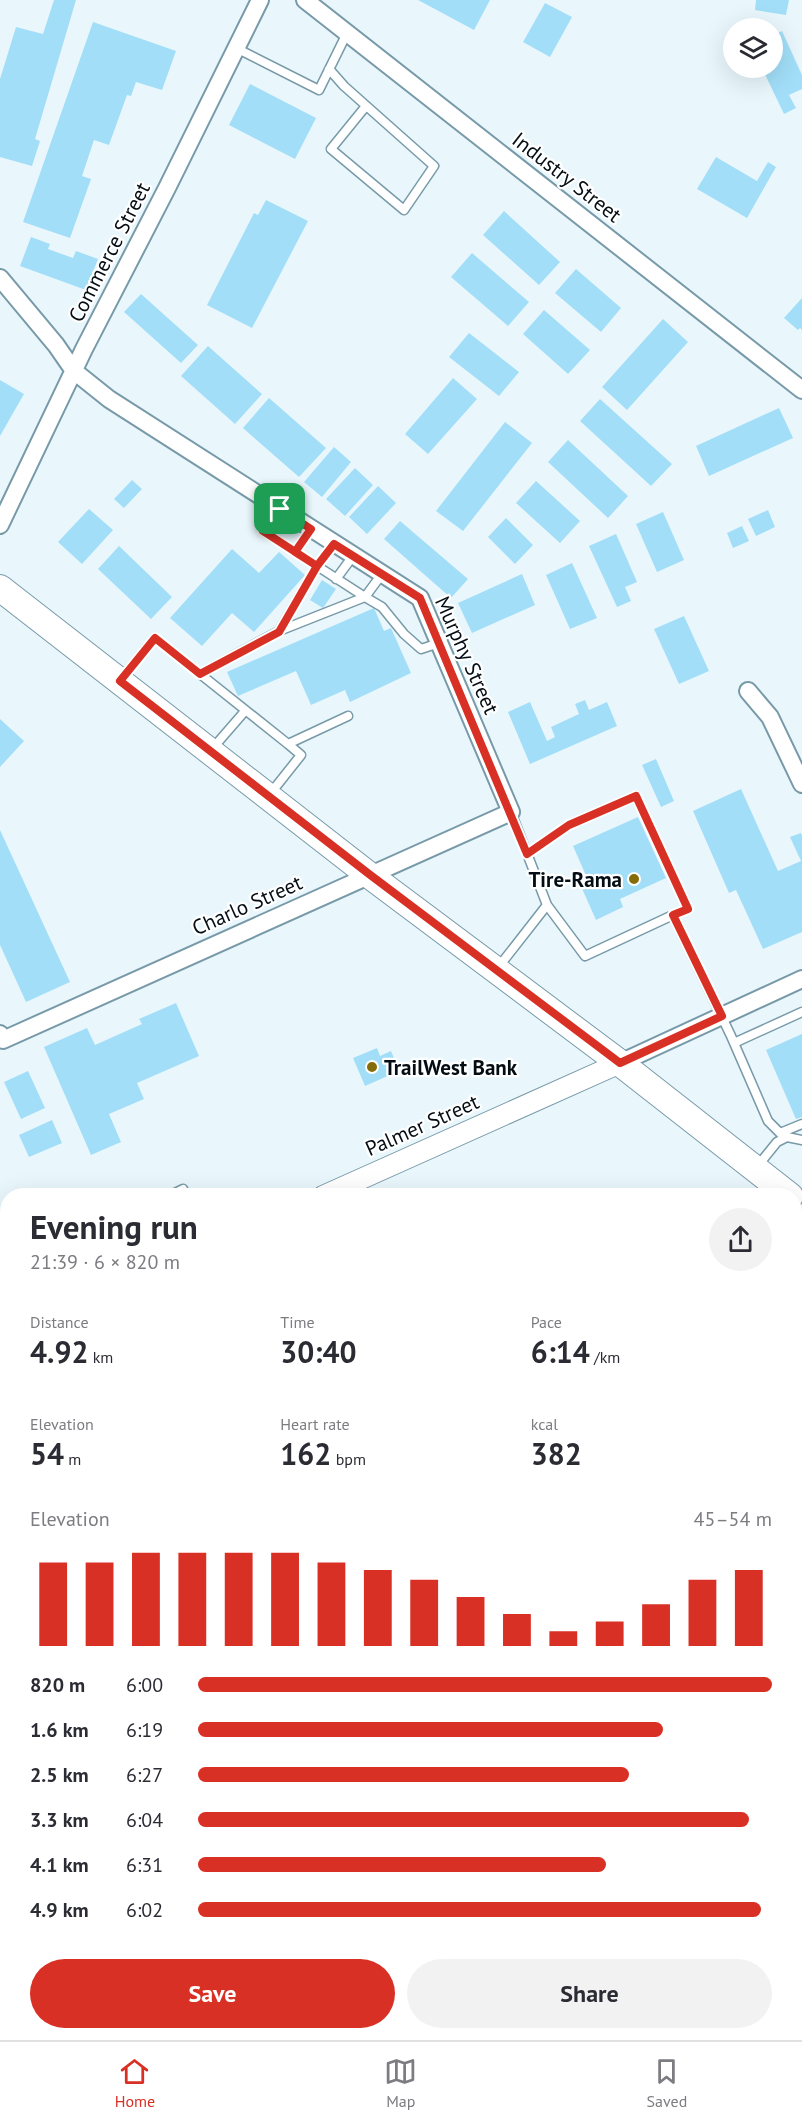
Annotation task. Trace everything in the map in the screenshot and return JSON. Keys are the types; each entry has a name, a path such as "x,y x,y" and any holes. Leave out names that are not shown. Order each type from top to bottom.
{"main road":[{"path":"0,588 210,752 620,1063 780,1188"}],"street":[{"name":"Commerce Street","path":"0,525 74,371 260,0"},
{"name":"Industry Street","path":"305,0 802,390"},
{"name":"Murphy Street","path":"0,278 56,345 74,371 109,399 420,598 511,812"},
{"path":"748,691 770,717 802,784"},
{"name":"Charlo Street","path":"1,1037 511,812"},
{"name":"Palmer Street","path":"341,1188 802,979"}],"lane":[{"path":"236,48 319,90 347,33"},
{"path":"329,69 344,86 434,166 404,210 331,148 366,106"},
{"path":"280,509 263,531 382,607 404,634 421,649 439,643"},
{"path":"295,552 311,529"},
{"path":"279,632 317,566 334,544"},
{"path":"336,579 353,556"},
{"path":"200,674 279,632 365,597 382,574"},
{"path":"120,681 155,638 301,755 268,796"},
{"path":"210,752 245,711"},
{"path":"288,744 348,716"},
{"path":"511,812 527,854 547,905 585,956 688,909 636,796 569,825 527,854"},
{"path":"496,970 547,905"},
{"path":"673,915 722,1016 768,1120 784,1135 802,1140"},
{"path":"734,1043 802,1012"},
{"path":"756,1169 784,1135 802,1124"}],"building":[{"path":"54,0 76,0 35,139 40,141 32,166 0,157 0,79 16,27 43,34"},
{"path":"418,0 490,0 474,30"},
{"path":"756,0 789,0 786,15 755,10"},
{"path":"545,3 572,17 550,57 523,42"},
{"path":"93,22 176,51 162,90 136,82 131,96 127,95 109,145 94,140 82,176 91,179 70,238 23,222"},
{"path":"783,33 802,75 802,89 789,95 796,108 784,114 767,78 783,78"},
{"path":"250,84 316,118 295,159 229,125"},
{"path":"716,157 757,181 768,162 776,167 747,218 697,189"},
{"path":"266,200 308,221 252,328 207,305 254,213 258,215"},
{"path":"504,211 560,262 539,285 483,235"},
{"path":"31,237 50,244 48,249 73,258 76,251 98,259 86,290 20,266"},
{"path":"472,253 529,302 508,326 451,277"},
{"path":"576,269 621,308 601,332 555,293"},
{"path":"141,294 198,345 181,363 124,312"},
{"path":"802,298 802,330 800,328 798,330 784,318"},
{"path":"544,310 590,350 568,374 523,334"},
{"path":"663,319 688,342 627,410 602,387"},
{"path":"469,333 519,372 499,396 449,357"},
{"path":"208,346 262,394 235,424 181,376"},
{"path":"453,378 477,399 428,454 405,434"},
{"path":"0,380 24,394 0,436"},
{"path":"269,398 326,448 299,477 243,428"},
{"path":"600,399 672,464 651,486 580,421"},
{"path":"779,408 793,438 709,476 696,446"},
{"path":"505,422 532,443 463,531 436,511"},
{"path":"568,440 628,496 608,518 548,462"},
{"path":"334,447 351,462 322,497 304,482"},
{"path":"355,468 373,485 345,516 326,499"},
{"path":"132,480 142,489 124,508 114,499"},
{"path":"536,481 580,521 560,543 516,503"},
{"path":"378,486 396,503 367,534 349,517"},
{"path":"89,509 113,530 82,564 58,542"},
{"path":"768,510 775,527 756,536 748,519"},
{"path":"663,512 684,560 657,572 636,524"},
{"path":"506,518 533,545 515,564 488,537"},
{"path":"400,521 468,579 451,598 384,539"},
{"path":"742,526 749,541 733,548 727,533"},
{"path":"616,534 637,582 625,587 631,601 617,607 589,546"},
{"path":"119,546 172,597 151,619 98,569"},
{"path":"232,549 259,573 279,552 305,575 254,632 232,613 202,646 170,618"},
{"path":"572,563 597,618 570,629 546,575"},
{"path":"522,574 535,605 472,633 458,603"},
{"path":"322,580 336,589 323,608 310,600"},
{"path":"374,608 384,631 391,628 411,673 350,702 345,690 311,705 296,671 238,696 227,672"},
{"path":"684,616 709,671 679,684 654,629"},
{"path":"585,700 589,710 607,702 617,726 530,764 508,712 530,702 547,741 555,737 551,727 579,714 575,704"},
{"path":"0,719 24,741 0,767"},
{"path":"656,759 674,801 661,807 642,765"},
{"path":"741,789 778,871 801,861 790,837 801,833 802,836 802,932 763,949 736,890 729,893 693,811"},
{"path":"638,817 666,878 620,899 623,907 596,920 580,884 588,880 573,846"},
{"path":"0,830 70,982 26,1002 0,945"},
{"path":"176,1003 199,1056 137,1083 144,1099 109,1114 121,1142 91,1155 44,1047 87,1028 95,1045 142,1024 139,1019"},
{"path":"802,1034 802,1117 796,1119 766,1050"},
{"path":"377,1048 380,1056 391,1051 396,1063 387,1067 390,1075 365,1086 353,1058"},
{"path":"28,1071 45,1108 21,1119 4,1082"},
{"path":"52,1120 62,1143 29,1157 19,1135"}],"place":[{"name":"Tire-Rama","path":"634,879"},
{"name":"TrailWest Bank","path":"372,1067"}],"route":[{"path":"280,509 263,531 317,566 334,544 420,598 527,854 569,825 636,796 688,909 673,915 722,1016 620,1063 369,874 120,681 155,638 200,674 279,632 317,566 295,552 311,529 280,509"}]}
